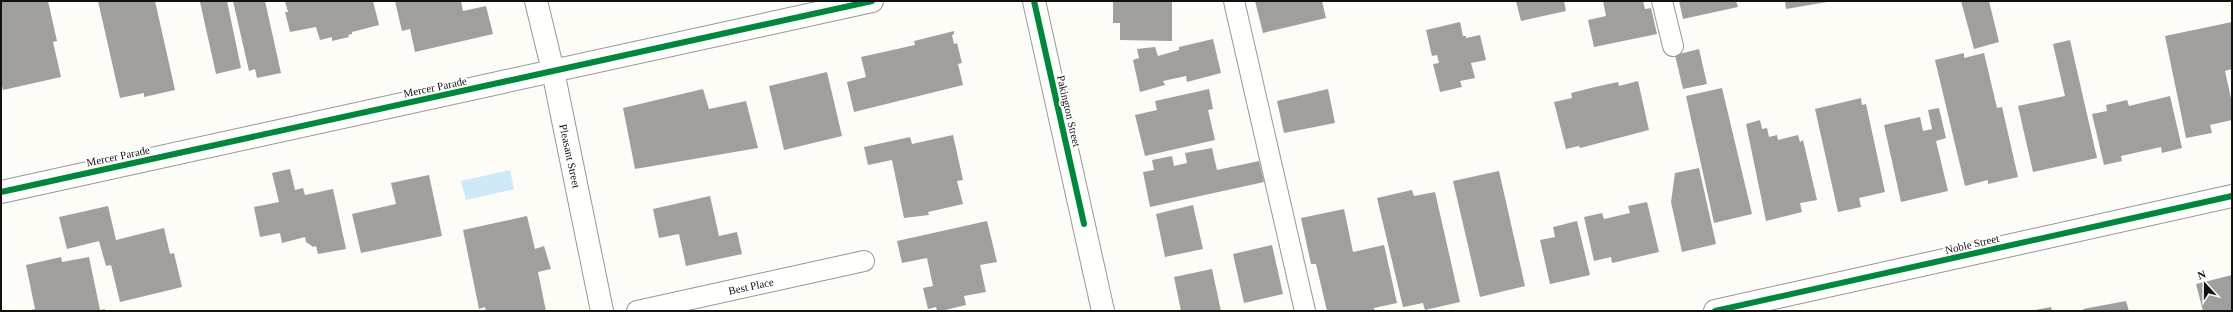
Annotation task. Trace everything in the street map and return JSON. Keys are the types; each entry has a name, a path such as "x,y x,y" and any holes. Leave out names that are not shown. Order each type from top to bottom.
{"street":[{"name":"Pleasant Street","path":"536,1 553,71 602,311"},
{"name":"Mercer Parade","path":"1,192 872,1"},
{"name":"Pakington Street","path":"1034,1 1103,311"},
{"name":"Noble Street","path":"1716,311 2232,196"}],"lane":[{"path":"1234,1 1305,311"},
{"path":"1662,1 1673,46"},
{"name":"Best Place","path":"637,311 864,261"}],"water":[{"path":"510,170 514,189 466,200 461,181"}],"building":[{"path":"1,1 48,1 57,41 53,42 61,77 3,90 1,81"},
{"path":"98,1 155,1 175,90 144,97 144,93 120,98"},
{"path":"227,1 241,68 216,74 200,2"},
{"path":"233,1 265,1 281,73 257,78 255,69 249,71"},
{"path":"285,1 373,1 379,25 352,32 352,34 348,35 349,37 332,41 332,37 320,40 316,27 290,32 285,12 288,12"},
{"path":"395,1 461,1 463,11 486,6 493,34 415,52 410,29 402,31"},
{"path":"1113,1 1172,1 1172,41 1120,40 1120,23 1113,23"},
{"path":"1255,1 1322,1 1326,18 1263,33"},
{"path":"1516,1 1564,1 1566,11 1521,21"},
{"path":"1603,1 1643,1 1645,9 1651,8 1657,34 1594,47 1588,20 1606,16"},
{"path":"1679,1 1736,1 1738,7 1683,19"},
{"path":"1785,1 1827,1 1827,2 1786,9"},
{"path":"1961,1 1989,1 1999,42 1974,49"},
{"path":"1460,22 1463,36 1466,36 1466,38 1480,35 1486,60 1471,63 1475,78 1460,81 1462,87 1440,92 1433,64 1439,63 1437,55 1432,56 1426,30"},
{"path":"2232,22 2232,69 2225,71 2232,103 2232,120 2210,125 2212,133 2186,138 2165,36"},
{"path":"954,31 954,34 952,35 954,44 957,43 962,63 958,64 963,85 854,112 847,82 866,77 861,57 915,45 914,41"},
{"path":"1213,39 1221,73 1187,82 1186,76 1163,81 1165,85 1140,92 1133,60 1139,58 1137,49 1155,47 1158,56 1179,50 1179,47"},
{"path":"2070,40 2097,158 2033,172 2018,106 2065,96 2053,44"},
{"path":"1699,49 1707,84 1683,89 1675,55"},
{"path":"1964,53 1964,58 1984,53 1997,108 2002,107 2018,177 1988,184 1988,180 1965,186 1935,60"},
{"path":"827,72 842,136 784,150 769,86"},
{"path":"1638,81 1649,130 1580,148 1579,146 1566,149 1554,102 1572,98 1571,93 1595,87 1618,82 1619,86"},
{"path":"1722,88 1752,214 1714,223 1686,96"},
{"path":"703,89 709,109 746,101 758,148 635,169 623,108"},
{"path":"1209,89 1213,109 1208,110 1215,140 1145,156 1135,115 1157,110 1155,101"},
{"path":"1328,89 1335,123 1284,133 1277,101"},
{"path":"2170,96 2182,148 2162,153 2161,147 2121,156 2122,161 2104,165 2092,114 2107,111 2106,105 2127,100 2129,106"},
{"path":"1861,98 1862,105 1866,104 1885,192 1859,198 1861,207 1838,212 1815,109"},
{"path":"1939,108 1946,138 1936,141 1948,191 1901,202 1884,125 1920,117 1923,131 1932,129 1928,110"},
{"path":"1760,120 1762,129 1767,128 1769,137 1777,135 1778,140 1798,135 1800,142 1803,140 1817,200 1800,203 1802,212 1766,221 1746,124"},
{"path":"953,135 963,180 957,181 963,204 928,212 929,215 904,218 892,160 868,165 864,147 910,137 912,144"},
{"path":"1212,148 1217,170 1259,161 1264,182 1150,207 1143,172 1154,170 1152,160 1172,156 1174,166 1187,163 1185,153"},
{"path":"1699,168 1716,244 1682,252 1671,202 1675,173"},
{"path":"290,169 295,190 303,188 305,195 333,189 346,249 318,254 316,246 313,247 306,242 305,237 282,243 280,233 260,237 254,207 279,202 272,173"},
{"path":"1499,171 1525,286 1480,297 1453,181"},
{"path":"429,175 442,236 361,253 352,214 396,204 391,183"},
{"path":"1412,190 1414,196 1435,192 1460,302 1425,310 1423,303 1403,307 1377,198"},
{"path":"710,196 719,236 737,232 742,254 686,266 679,234 659,238 653,209"},
{"path":"1647,202 1659,252 1612,263 1611,257 1594,261 1584,217 1602,213 1604,219 1630,213 1628,206"},
{"path":"1193,205 1203,249 1165,257 1156,214"},
{"path":"108,206 116,240 164,228 170,254 174,253 182,287 120,302 111,265 106,266 99,241 67,249 59,217"},
{"path":"1344,209 1353,252 1384,245 1397,303 1374,308 1375,311 1327,311 1316,264 1311,264 1301,218"},
{"path":"527,216 535,249 544,246 551,269 538,272 546,311 486,311 485,307 479,309 463,230"},
{"path":"987,221 997,262 980,265 986,292 964,296 966,305 941,311 937,311 936,307 928,309 923,288 933,286 927,258 902,263 897,241"},
{"path":"1577,221 1590,275 1550,284 1540,240 1555,237 1553,227"},
{"path":"1272,245 1283,294 1244,303 1233,254"},
{"path":"61,257 62,262 89,257 100,310 105,309 105,311 27,311 35,309 26,265"},
{"path":"1212,269 1221,311 1181,311 1174,277"},
{"path":"2232,275 2232,311 2203,311 2196,284"},
{"path":"2126,301 2129,311 2084,311 2083,309"},
{"path":"2051,307 2052,311 2035,310"}],"cycle path":[{"path":"1,192 872,1"},
{"path":"1034,1 1084,224"},
{"path":"1715,311 2232,196"}]}
